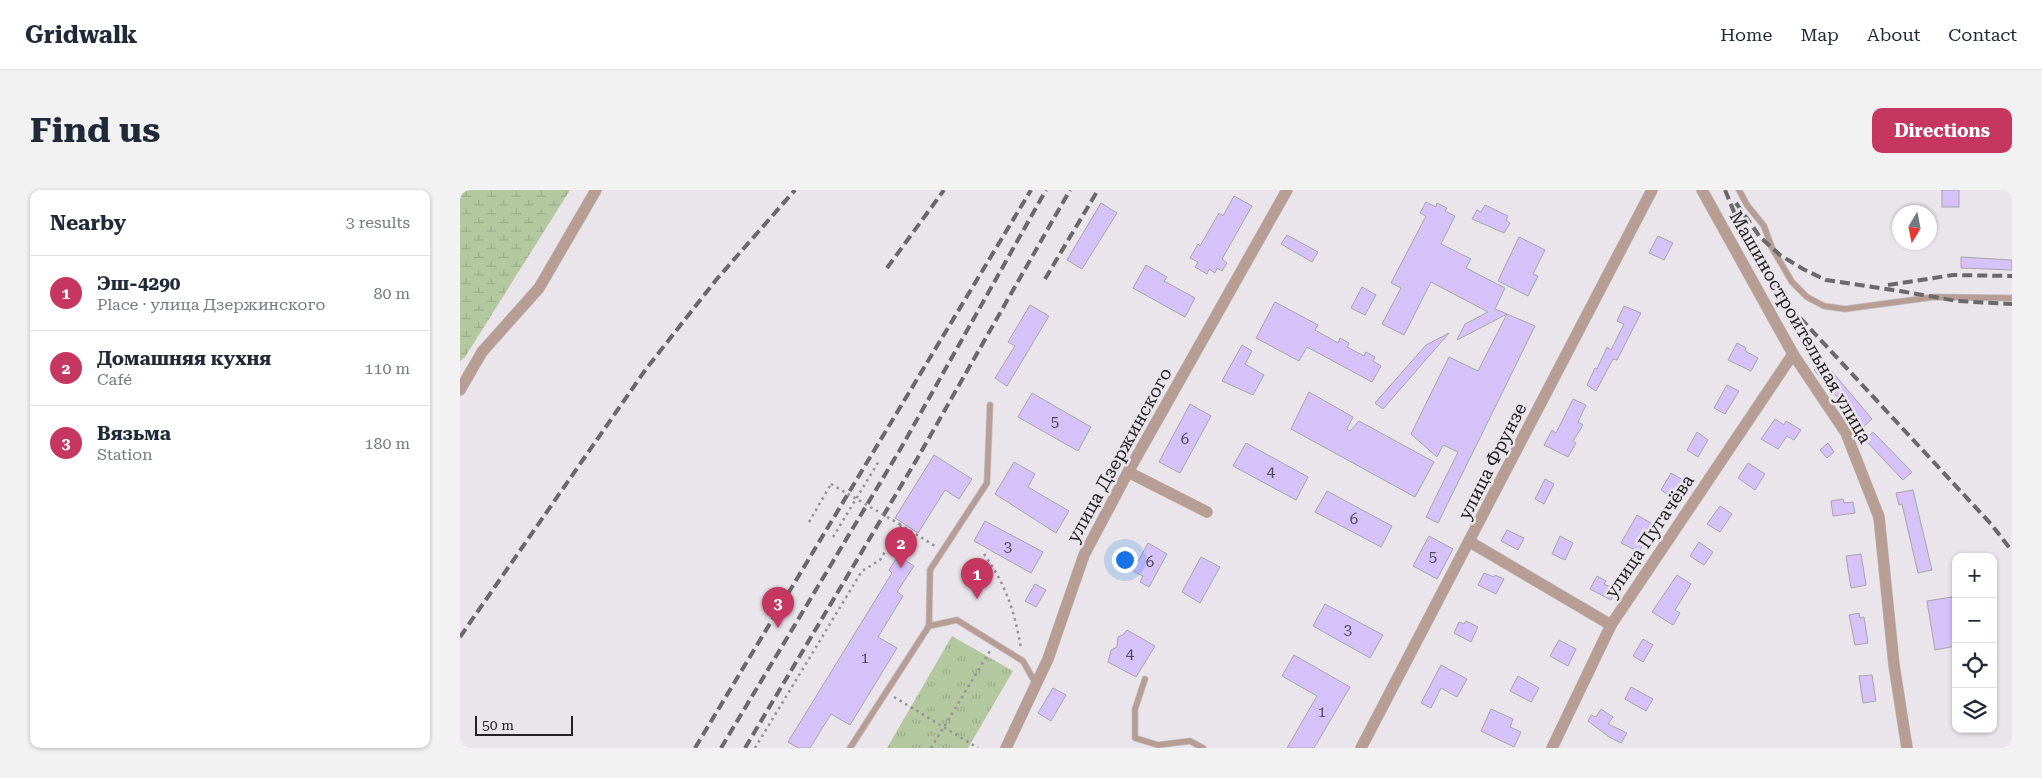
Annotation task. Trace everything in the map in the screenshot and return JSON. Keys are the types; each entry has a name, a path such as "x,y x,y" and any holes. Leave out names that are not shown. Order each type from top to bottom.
{"street":[{"path":"460,390 482,352 540,288 596,190"},
{"name":"улица Дзержинского","path":"1006,748 1048,659 1084,555 1128,472 1287,190"},
{"name":"улица Фрунзе","path":"1361,748 1652,190"},
{"name":"Машиностроительная улица","path":"1702,190 1793,354 1846,433 1879,516 1894,665 1907,748"},
{"name":"улица Пугачёва","path":"1552,748 1611,625 1793,354"},
{"path":"1128,472 1207,512"},
{"path":"1470,542 1611,625"}],"lane":[{"path":"1739,190 1747,206 1764,226 1779,262 1792,282 1807,297 1824,306 1845,309 1934,297 2012,298"},
{"path":"850,748 929,626 930,570 987,482 990,404"},
{"path":"929,626 957,620 1023,661 1036,684"},
{"path":"1145,679 1135,709 1135,738 1158,745 1190,741 1203,748"}],"path":[{"path":"833,538 880,460"},
{"path":"809,522 831,484 936,546"},
{"path":"761,748 756,747 862,571 880,560 900,525"},
{"path":"984,554 999,575 1009,599 1017,622 1023,661"},
{"path":"931,748 994,643"},
{"path":"886,692 978,748"}],"green space":[{"path":"460,190 570,190 465,357 460,361"},
{"path":"952,636 1013,671 968,748 887,748"}],"building":[{"path":"1942,190 1959,190 1959,207 1942,207"},
{"path":"1234,196 1252,206 1222,259 1227,263 1222,271 1217,268 1215,273 1209,269 1207,274 1195,267 1198,262 1190,258 1198,244 1200,246 1219,213 1223,216"},
{"path":"1426,202 1436,207 1437,203 1447,208 1445,211 1455,216 1441,244 1471,259 1466,268 1505,288 1495,309 1507,314 1457,340 1465,324 1488,312 1431,282 1404,335 1382,324 1401,288 1391,283 1426,216 1420,213"},
{"path":"1101,203 1117,213 1082,269 1067,260"},
{"path":"1485,205 1508,216 1506,220 1510,223 1504,233 1472,219 1477,210 1481,212"},
{"path":"1287,235 1318,252 1312,262 1281,244"},
{"path":"1658,236 1673,243 1664,260 1649,253"},
{"path":"1519,237 1545,250 1533,274 1538,276 1528,296 1498,281"},
{"path":"1961,257 2012,260 2012,270 1961,268"},
{"path":"1146,265 1167,277 1164,281 1195,298 1185,317 1133,288"},
{"path":"1362,287 1376,295 1365,315 1351,308"},
{"path":"1275,302 1318,325 1315,330 1338,343 1340,338 1349,343 1347,347 1364,356 1366,352 1375,357 1373,361 1381,366 1372,382 1307,347 1299,361 1256,338"},
{"path":"1030,305 1049,316 1007,386 995,378 1015,346 1008,342"},
{"path":"1624,306 1641,313 1617,360 1613,359 1596,391 1587,385 1607,347 1611,350 1624,324 1617,321"},
{"path":"1507,314 1535,326 1438,523 1426,517 1458,452 1443,445 1437,457 1411,434 1449,357 1478,371"},
{"path":"1449,333 1383,409 1375,403 1426,345"},
{"path":"1737,343 1746,348 1745,351 1758,358 1751,371 1728,360"},
{"path":"1242,345 1252,351 1245,364 1264,375 1253,395 1222,381"},
{"path":"1824,362 1872,419 1863,427 1814,370"},
{"path":"1727,385 1739,391 1725,414 1714,408"},
{"path":"1309,392 1353,417 1347,429 1350,431 1359,421 1434,462 1415,497 1291,429"},
{"path":"1032,393 1091,427 1078,451 1018,417"},
{"path":"1573,399 1586,405 1578,422 1583,425 1573,441 1576,443 1568,457 1544,445 1552,430 1556,433"},
{"path":"1190,404 1211,416 1180,473 1159,462"},
{"path":"1775,419 1784,425 1786,421 1801,430 1794,440 1787,436 1778,449 1761,439"},
{"path":"1697,432 1708,440 1698,457 1687,450"},
{"path":"1873,432 1912,472 1903,480 1865,440"},
{"path":"1246,443 1308,477 1296,500 1233,466"},
{"path":"1828,443 1834,452 1827,458 1820,450"},
{"path":"934,455 972,479 959,499 945,490 918,533 895,518"},
{"path":"1014,462 1035,474 1028,487 1069,511 1056,533 995,494"},
{"path":"1748,463 1765,474 1755,490 1738,478"},
{"path":"1671,473 1683,480 1672,497 1661,490"},
{"path":"1545,479 1554,484 1544,504 1535,499"},
{"path":"1913,490 1932,570 1918,573 1902,504 1899,505 1896,493"},
{"path":"1327,491 1392,526 1381,547 1315,512"},
{"path":"1843,499 1844,503 1853,502 1855,513 1833,516 1831,501"},
{"path":"1720,506 1732,514 1720,532 1707,524"},
{"path":"1637,515 1654,525 1639,552 1621,543"},
{"path":"985,521 1043,552 1031,573 974,541"},
{"path":"1507,530 1524,538 1518,550 1501,541"},
{"path":"1429,536 1453,549 1437,579 1413,566"},
{"path":"1560,536 1573,543 1565,560 1552,554"},
{"path":"1699,542 1713,552 1704,565 1690,556"},
{"path":"1148,543 1167,554 1149,587 1140,582 1143,576 1133,571"},
{"path":"1861,554 1866,585 1851,588 1846,556"},
{"path":"898,556 914,566 897,592 903,596 878,637 897,648 850,725 831,714 810,748 798,748 788,742 892,573 889,570"},
{"path":"1201,557 1220,567 1200,603 1182,592"},
{"path":"1484,573 1504,579 1496,594 1478,585"},
{"path":"1677,575 1691,584 1675,610 1680,613 1673,625 1652,612"},
{"path":"1597,576 1606,581 1604,584 1616,590 1611,600 1590,589"},
{"path":"1035,584 1046,590 1036,607 1025,601"},
{"path":"1952,597 1952,647 1935,650 1927,601"},
{"path":"1325,604 1383,635 1370,658 1313,626"},
{"path":"1859,613 1860,618 1864,617 1868,643 1855,645 1849,615"},
{"path":"1466,621 1478,627 1471,642 1454,633 1459,622 1464,624"},
{"path":"1127,630 1155,646 1136,677 1108,662 1111,650 1117,647 1118,637"},
{"path":"1643,639 1653,645 1643,662 1633,656"},
{"path":"1559,640 1576,649 1568,666 1550,656"},
{"path":"1294,655 1350,687 1314,748 1287,748 1317,696 1282,676"},
{"path":"1441,665 1467,679 1457,697 1441,688 1431,708 1421,703"},
{"path":"1872,675 1876,701 1863,703 1859,676"},
{"path":"1518,676 1539,688 1531,702 1510,691"},
{"path":"1631,687 1653,699 1646,711 1625,699"},
{"path":"1053,688 1066,695 1051,721 1038,713"},
{"path":"1491,709 1513,719 1510,727 1521,732 1514,747 1481,731"},
{"path":"1601,709 1613,717 1608,724 1627,733 1621,743 1609,737 1588,721 1591,715 1596,717"}],"railway":[{"path":"460,637 646,369 716,280 795,190"},
{"path":"887,268 944,190"},
{"path":"695,748 1031,190"},
{"path":"721,748 901,448 1046,190"},
{"path":"745,748 917,459 1070,190"},
{"path":"1045,279 1098,190"},
{"path":"1725,190 1748,246 1778,294 1991,524 2012,551"},
{"path":"1736,203 1760,237 1780,255 1826,280 1957,301 2012,304"},
{"path":"1888,285 1953,275 2012,276"}],"place":[{"name":"Домашняя кухня","path":"901,568"},
{"name":"Эш-4290","path":"977,599"},
{"name":"Вязьма","path":"778,628"}]}
